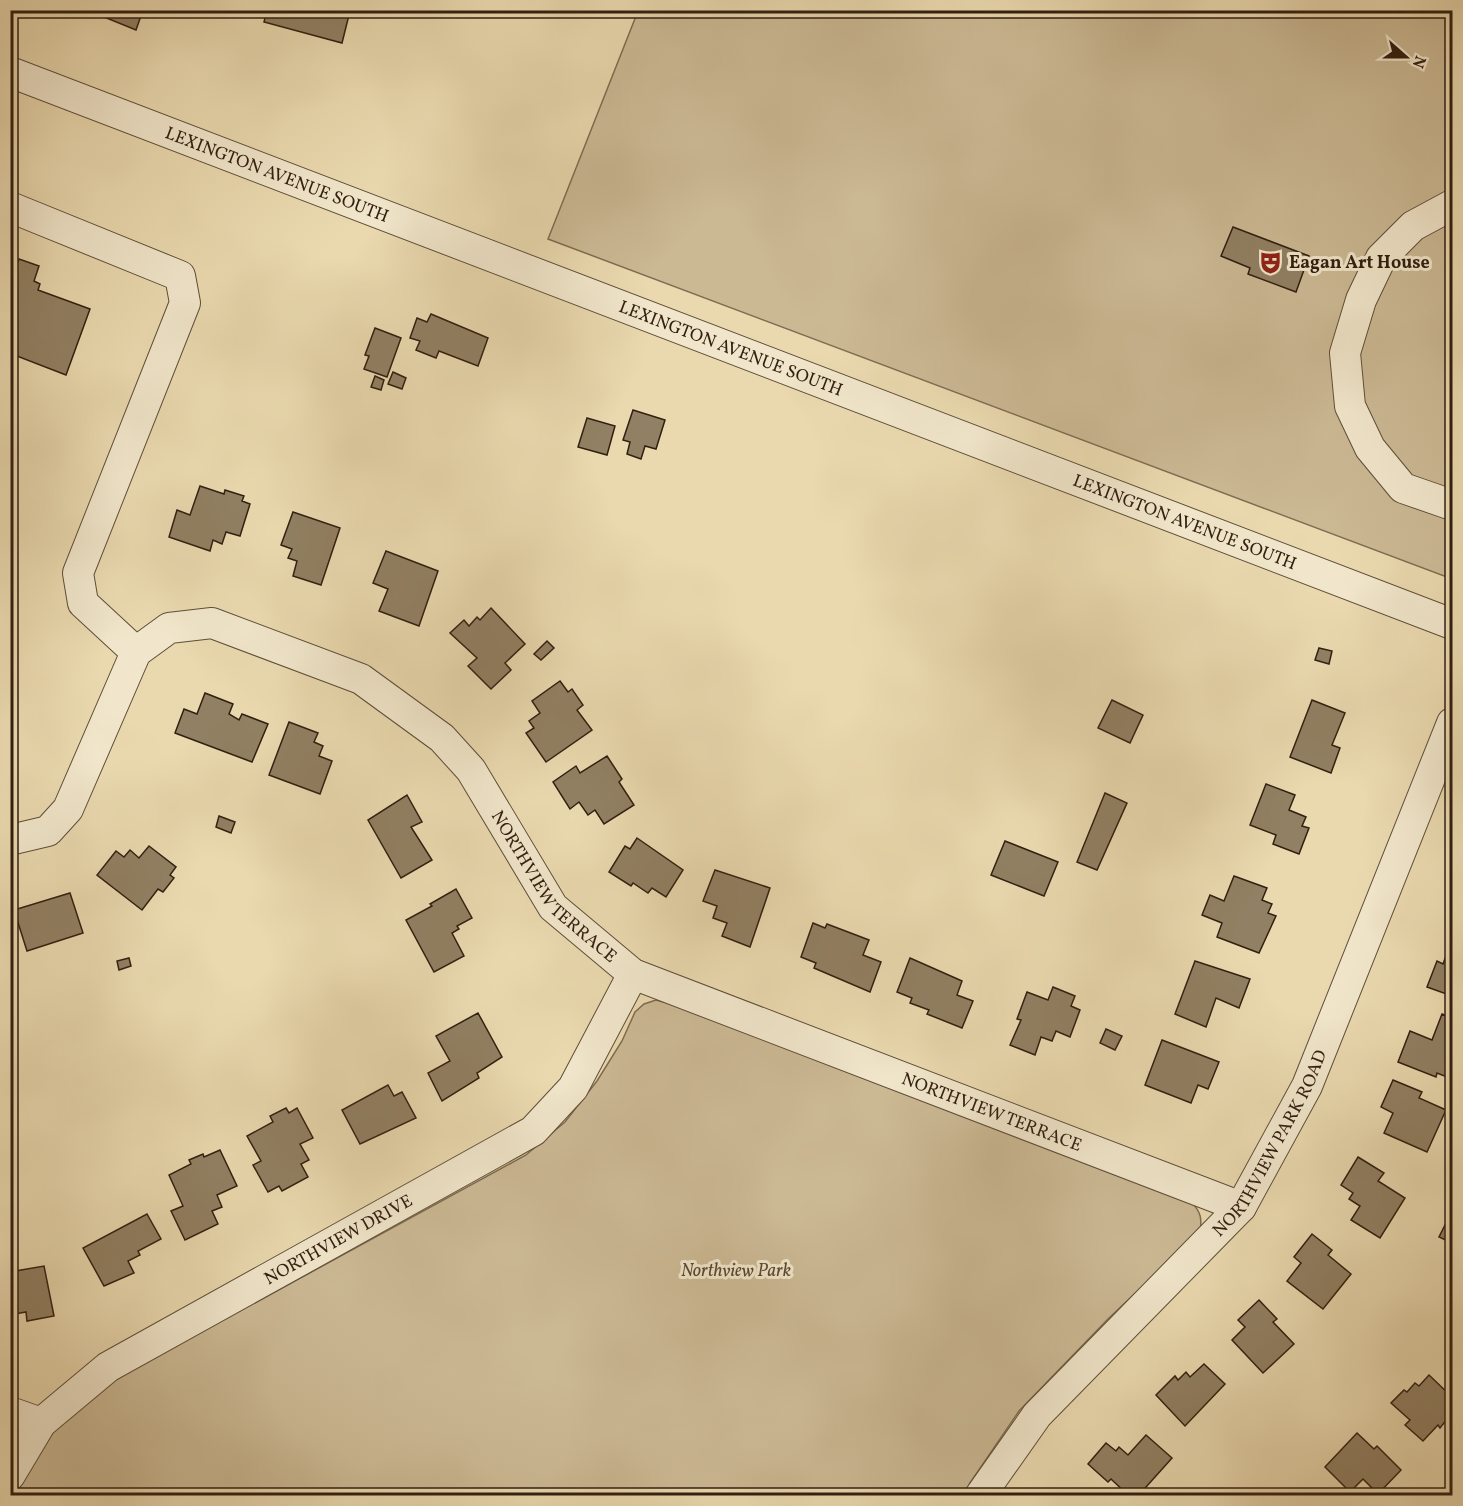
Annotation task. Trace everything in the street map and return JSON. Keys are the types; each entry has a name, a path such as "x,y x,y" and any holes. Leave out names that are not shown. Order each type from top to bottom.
{"street":[{"name":"LEXINGTON AVENUE SOUTH","path":"10,72 1452,624"},
{"path":"1452,205 1413,226 1381,258 1361,300 1345,353 1350,406 1370,448 1402,488 1452,505"},
{"path":"10,207 180,276 185,303 78,573 83,603 136,652 68,809 48,831 10,840"},
{"name":"NORTHVIEW TERRACE","path":"136,652 169,628 212,623 361,679 442,738 471,770 553,907 633,974 1240,1207"},
{"name":"NORTHVIEW PARK ROAD","path":"980,1496 1037,1415 1240,1207 1307,1086 1452,723"},
{"name":"NORTHVIEW DRIVE","path":"10,1475 41,1423 108,1367 533,1131 573,1088 633,974"},
{"path":"10,1412 41,1423"}],"green space":[{"path":"638,11 1452,11 1452,579 548,239"},
{"name":"Northview Park","path":"656,1000 675,1005 1192,1203 1200,1216 1200,1232 1108,1319 1019,1411 964,1495 12,1496 35,1453 71,1411 106,1384 526,1155 565,1122 597,1081 622,1041 635,1012 644,1004"}],"building":[{"path":"87,10 143,10 136,30"},
{"path":"267,10 350,11 342,43 264,22"},
{"name":"Eagan Art House","path":"1233,227 1309,256 1296,292 1248,274 1250,268 1221,256"},
{"path":"19,259 39,266 34,281 40,284 38,290 90,309 66,375 17,356 16,360 10,358 10,275 13,276"},
{"path":"431,314 488,338 478,366 439,351 436,358 416,350 420,341 410,338 417,318 427,322"},
{"path":"375,328 401,338 387,377 364,369 369,356 365,355"},
{"path":"393,372 406,378 402,389 388,384"},
{"path":"375,376 384,380 381,390 371,387"},
{"path":"633,410 665,420 656,449 645,446 641,459 627,454 630,442 623,440"},
{"path":"587,418 615,426 607,455 578,447"},
{"path":"200,486 224,494 225,490 244,496 242,501 250,504 240,536 226,532 222,544 213,540 210,551 169,537 177,510 190,515"},
{"path":"293,512 340,528 321,585 293,576 297,561 288,558 292,549 281,545"},
{"path":"386,551 438,571 419,626 379,611 388,589 373,583"},
{"path":"491,608 525,644 505,663 511,670 491,689 468,666 477,658 450,633 464,620 469,626 477,617 480,620"},
{"path":"547,641 554,648 541,660 534,654"},
{"path":"1319,648 1332,651 1329,664 1315,660"},
{"path":"560,681 568,692 572,689 583,705 577,710 592,730 546,762 526,733 534,728 529,721 540,713 532,701"},
{"path":"205,693 233,704 229,714 239,720 242,714 268,724 252,762 175,733 184,709 197,714"},
{"path":"1112,700 1143,715 1130,743 1098,728"},
{"path":"1312,700 1345,713 1332,745 1340,748 1331,773 1290,757"},
{"path":"289,722 318,733 314,742 323,746 319,756 332,761 320,794 269,775"},
{"path":"607,756 622,779 619,782 634,805 604,824 595,810 588,815 579,802 570,809 553,782 576,766 580,773"},
{"path":"1266,784 1295,795 1289,810 1306,817 1302,826 1309,828 1299,854 1273,844 1276,835 1250,825"},
{"path":"1105,793 1127,803 1097,870 1077,862"},
{"path":"407,795 422,822 411,827 432,860 401,878 368,820"},
{"path":"219,816 235,822 231,833 216,827"},
{"path":"637,838 683,870 666,897 652,888 648,893 633,883 631,886 609,872 625,846 630,849"},
{"path":"1005,841 1058,862 1044,896 991,875"},
{"path":"149,846 176,867 170,875 174,878 163,892 158,889 142,910 97,875 116,851 124,857 130,850 139,858"},
{"path":"715,870 770,888 750,947 722,936 727,923 713,918 717,906 703,901"},
{"path":"1234,876 1267,888 1262,900 1272,904 1268,913 1276,916 1259,953 1217,937 1222,923 1202,915 1210,895 1224,901"},
{"path":"456,889 472,918 457,926 459,929 452,933 464,956 434,972 406,920 432,906 430,904"},
{"path":"70,893 83,933 27,951 14,910"},
{"path":"813,923 825,928 827,924 869,940 863,955 881,962 870,992 814,968 816,963 801,957"},
{"path":"1451,942 1452,996 1427,987 1437,961 1443,964"},
{"path":"129,958 131,966 119,970 117,961"},
{"path":"910,958 962,981 957,995 973,1001 962,1028 927,1014 929,1010 910,1003 912,998 897,992"},
{"path":"1195,961 1250,979 1239,1008 1216,998 1206,1027 1175,1014"},
{"path":"1053,987 1075,996 1071,1006 1080,1010 1070,1037 1056,1031 1052,1041 1041,1037 1035,1055 1010,1045 1021,1020 1017,1019 1027,992 1048,1000"},
{"path":"478,1013 502,1057 477,1073 479,1078 442,1101 428,1073 450,1061 436,1036"},
{"path":"1442,1014 1452,1018 1452,1079 1437,1073 1436,1077 1398,1062 1410,1031 1432,1040"},
{"path":"1106,1029 1122,1036 1115,1050 1100,1043"},
{"path":"1162,1040 1219,1062 1208,1089 1198,1085 1191,1103 1145,1085"},
{"path":"1393,1080 1422,1092 1419,1098 1446,1110 1427,1152 1384,1133 1393,1113 1381,1107"},
{"path":"388,1085 394,1096 402,1092 416,1118 360,1144 342,1110"},
{"path":"286,1108 289,1113 297,1108 313,1138 300,1144 309,1160 301,1164 308,1177 282,1191 279,1186 268,1192 253,1165 261,1161 247,1136 273,1122 270,1116"},
{"path":"220,1150 237,1186 217,1195 222,1207 212,1211 218,1224 185,1240 171,1211 183,1206 169,1175 191,1164 189,1160"},
{"path":"1358,1157 1384,1173 1378,1181 1405,1198 1380,1238 1351,1220 1360,1206 1349,1199 1353,1193 1341,1185"},
{"path":"147,1214 161,1239 138,1251 140,1255 128,1261 134,1273 104,1286 83,1248"},
{"path":"1447,1221 1452,1224 1452,1243 1439,1237"},
{"path":"1312,1234 1332,1250 1328,1255 1351,1274 1323,1309 1287,1281 1301,1263 1294,1257"},
{"path":"44,1266 54,1316 27,1321 26,1312 15,1314 14,1309 10,1309 10,1272"},
{"path":"1259,1300 1277,1319 1273,1322 1294,1344 1263,1373 1232,1340 1245,1327 1238,1320"},
{"path":"1204,1364 1225,1384 1185,1426 1156,1395 1175,1376 1178,1380 1186,1372 1190,1377"},
{"path":"1429,1375 1452,1397 1452,1413 1440,1428 1438,1425 1423,1441 1405,1425 1410,1420 1391,1403 1415,1383 1419,1386"},
{"path":"1357,1433 1374,1449 1377,1446 1401,1470 1378,1494 1363,1479 1350,1492 1325,1467"},
{"path":"1146,1435 1172,1458 1138,1496 1129,1496 1111,1479 1108,1482 1088,1464 1106,1443 1116,1451 1119,1447 1128,1455"}],"place":[{"name":"Eagan Art House","path":"1271,262"}]}
